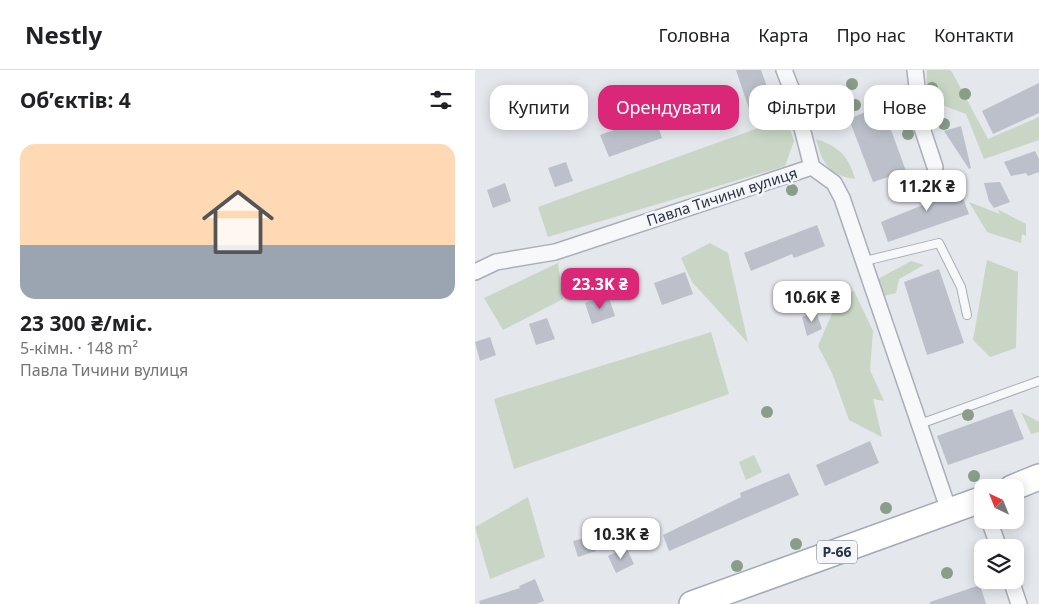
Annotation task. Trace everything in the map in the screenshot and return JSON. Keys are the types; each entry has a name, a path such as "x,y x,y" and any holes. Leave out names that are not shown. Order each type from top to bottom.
{"main road":[{"path":"1024,484 1039,478"},
{"name":"Р-66","path":"699,603 949,511 974,507"}],"street":[{"path":"784,70 793,93 812,168"},
{"path":"915,70 922,128 935,167"},
{"name":"Павла Тичини вулиця","path":"475,272 496,262 555,252 812,168 834,183 842,198 949,511"},
{"path":"1014,589 1019,604"}],"lane":[{"path":"865,261 939,242 961,288 967,315"},
{"path":"920,424 1039,381"}],"green space":[{"path":"927,70 950,70 988,139 1039,117 1039,140 984,159 966,114 944,106 944,85 926,85"},
{"path":"753,130 790,130 794,141 785,166 548,237 538,207"},
{"path":"816,139 831,145 846,158 855,179 838,175 828,167 821,155"},
{"path":"969,202 1000,214 997,209 1026,224 1026,236 1022,234 1021,243 987,232"},
{"path":"710,243 728,253 748,343 692,282 681,258"},
{"path":"987,260 1018,272 1016,348 990,357 973,340"},
{"path":"911,261 924,265 899,279 896,293 884,296 878,279"},
{"path":"558,263 563,299 503,330 484,298"},
{"path":"854,291 873,331 870,370 884,401 873,399 882,437 849,420 832,373 818,346 840,295"},
{"path":"711,332 729,394 514,469 494,399"},
{"path":"1021,412 1039,422 1039,432 1031,434"},
{"path":"754,455 762,472 746,480 739,462"},
{"path":"528,497 545,557 490,579 475,527"}],"building":[{"path":"736,70 761,70 766,85 749,85 749,109"},
{"path":"1039,83 1039,113 993,134 982,111"},
{"path":"864,113 864,130 891,130 906,171 873,182 853,130 854,117"},
{"path":"961,126 971,168 969,169 944,131"},
{"path":"614,130 659,130 662,138 609,157 600,135"},
{"path":"1035,151 1039,159 1039,172 1028,176 1026,173 1011,176 1004,162"},
{"path":"566,162 573,181 555,187 548,168"},
{"path":"944,174 947,196 961,193 969,214 888,242 881,222 930,202 927,179"},
{"path":"1000,182 1010,202 994,208 989,201 984,183"},
{"path":"505,183 511,201 493,208 487,190"},
{"path":"817,225 825,246 794,258 792,254 751,271 744,253"},
{"path":"939,269 964,343 927,355 904,282"},
{"path":"685,272 693,294 662,305 654,283"},
{"path":"608,295 615,316 592,324 585,303"},
{"path":"816,311 822,329 807,336 802,317"},
{"path":"547,318 555,339 536,345 529,324"},
{"path":"490,337 496,355 480,361 475,342"},
{"path":"1012,409 1024,439 948,465 937,436"},
{"path":"870,441 879,463 825,486 816,465"},
{"path":"789,473 799,495 669,551 663,535 741,497 740,493"},
{"path":"592,536 596,551 578,557 573,541"},
{"path":"626,547 634,564 616,573 608,556"},
{"path":"535,579 544,601 536,604 480,604 479,601 520,588 519,586"},
{"path":"974,587 974,589 981,589 986,604 930,604 930,602"}]}
